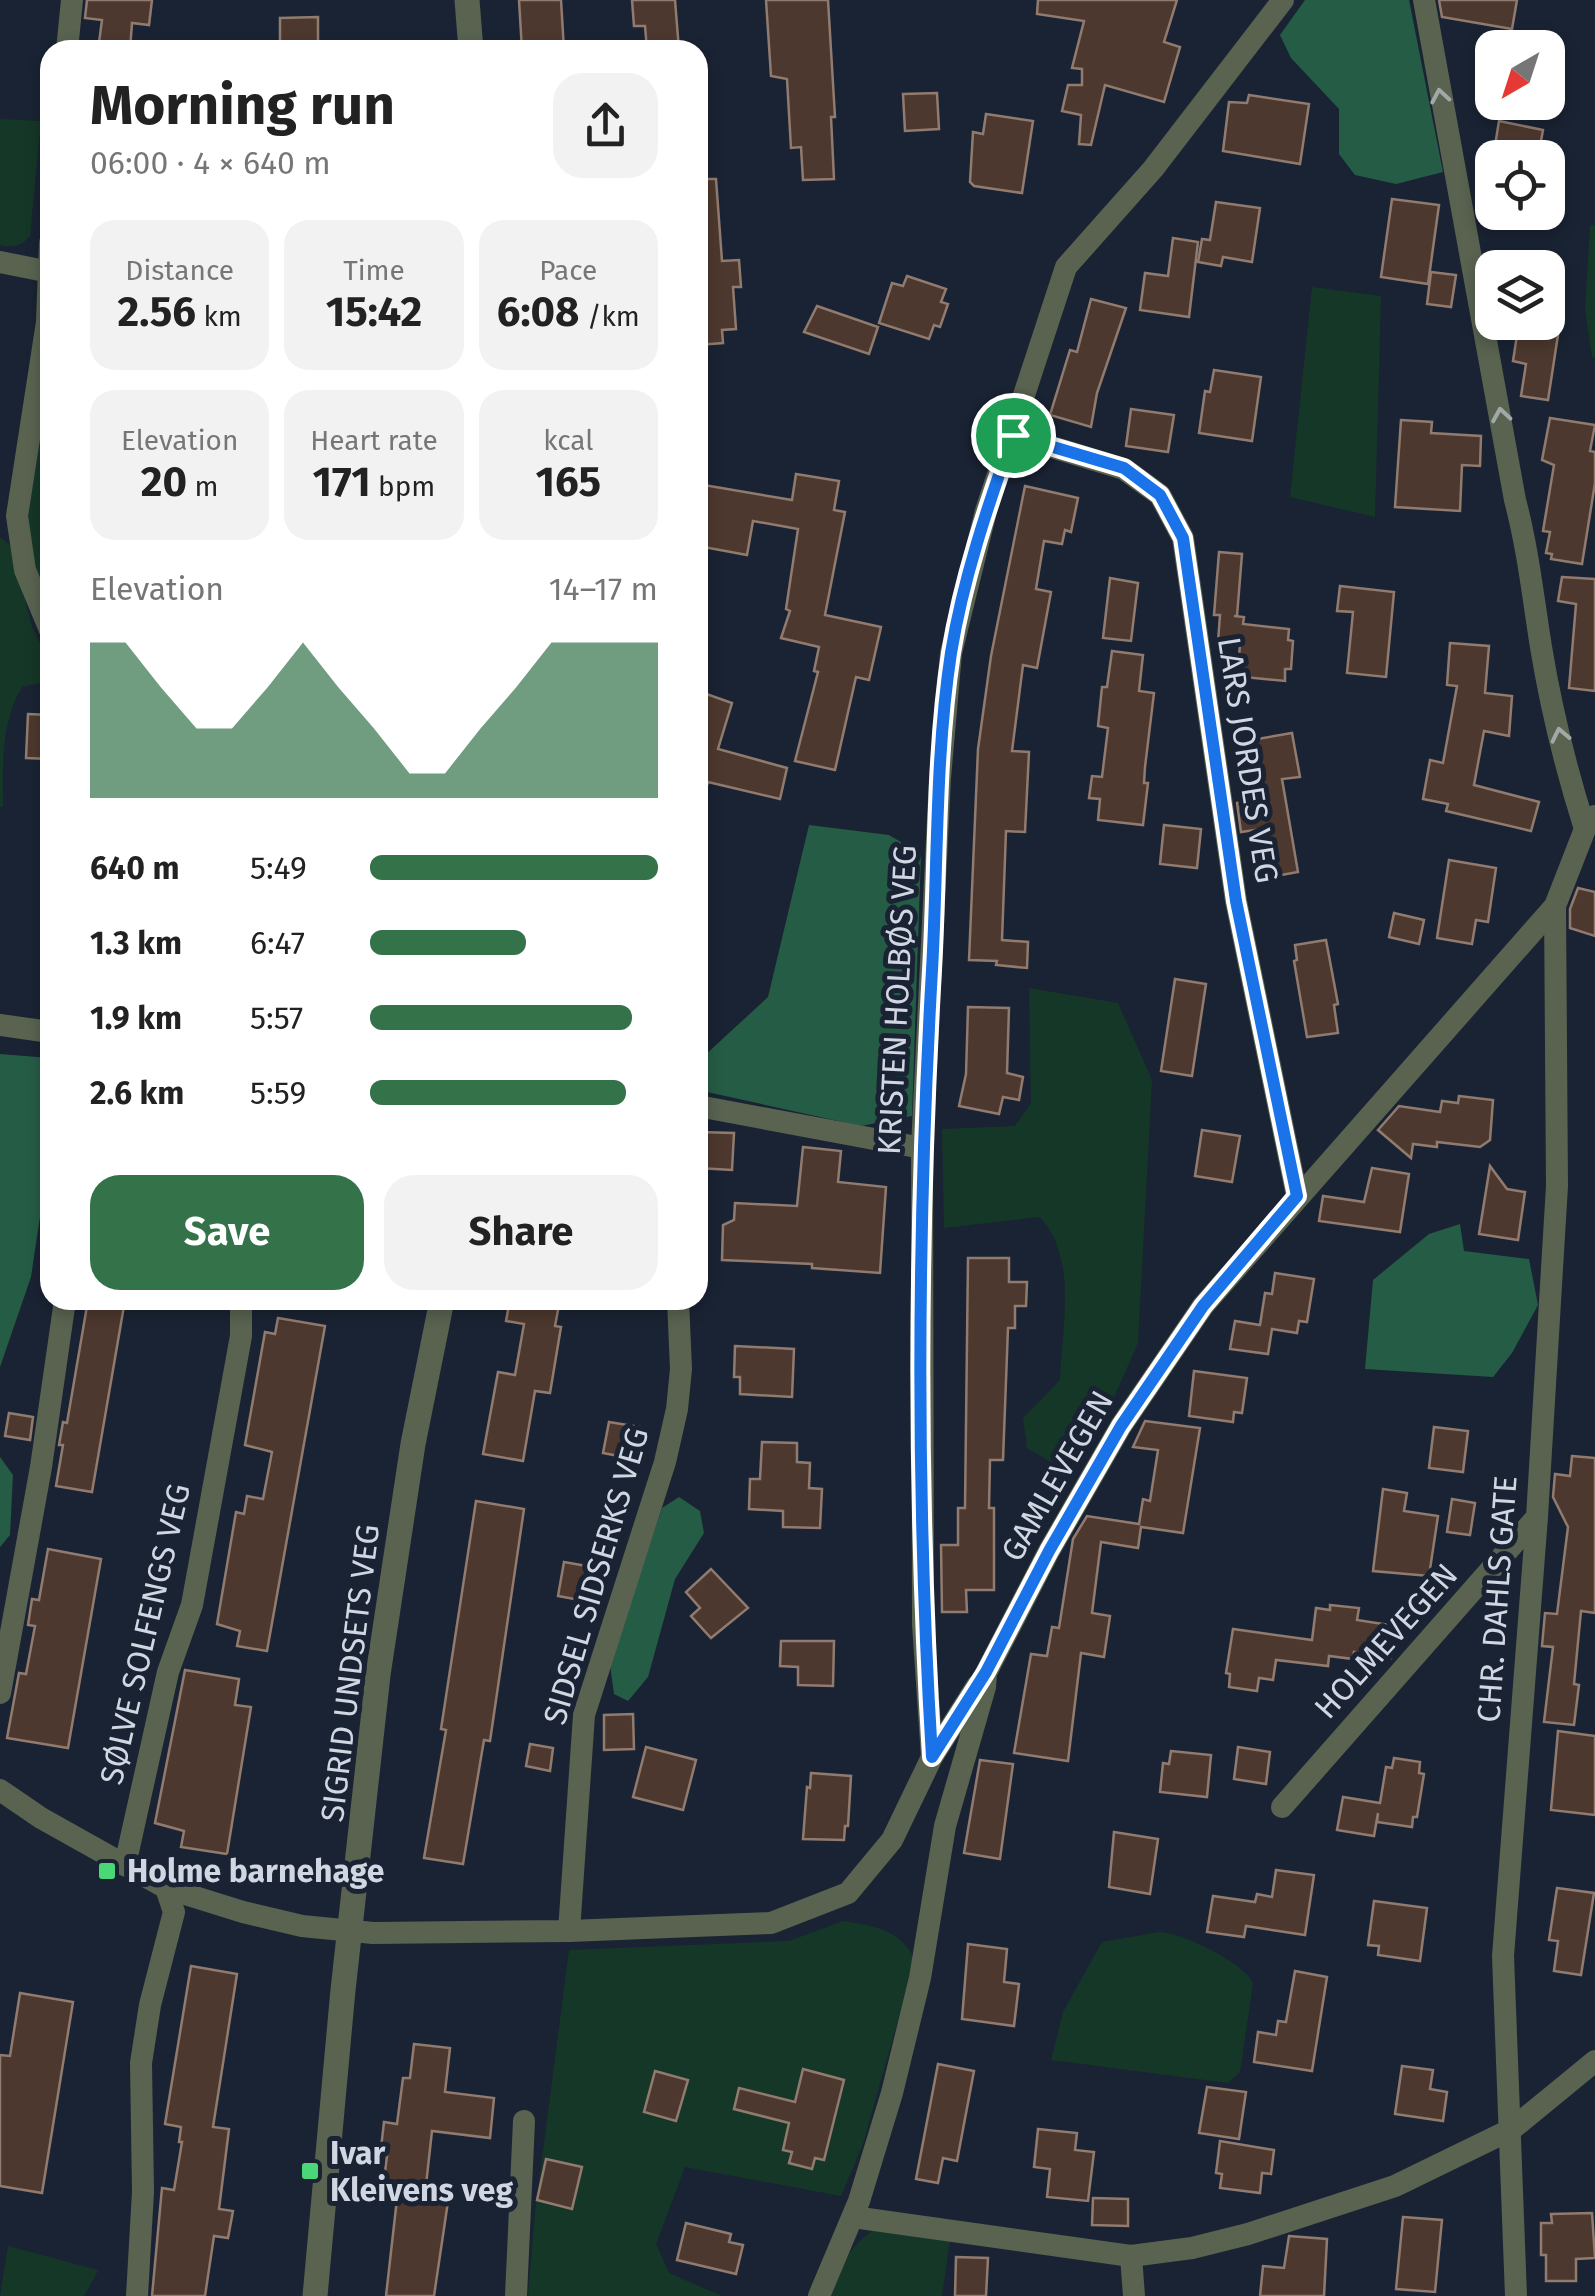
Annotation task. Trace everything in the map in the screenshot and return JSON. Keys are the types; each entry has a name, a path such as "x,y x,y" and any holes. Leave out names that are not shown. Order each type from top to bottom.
{"street":[{"path":"69,40 72,0"},
{"path":"467,0 470,40"},
{"name":"KRISTEN HOLBØS VEG","path":"932,1757 923,1624 922,1148 940,778 951,653 986,511 1066,268 1153,169 1283,0"},
{"path":"1424,0 1527,544 1541,648 1568,776 1590,822"},
{"path":"0,262 40,270"},
{"path":"40,357 8,519 40,607"},
{"name":"LARS JORDES VEG","path":"1013,435 1124,468 1160,495 1183,538 1236,901 1297,1196"},
{"name":"GAMLEVEGEN","path":"818,2296 852,2217 908,2035 945,1826 986,1672 1049,1551 1121,1426 1203,1306 1555,906 1590,822"},
{"name":"CHR. DAHLS GATE","path":"1516,2296 1504,1956 1557,1186 1555,906"},
{"path":"0,1025 40,1031"},
{"path":"708,1108 922,1148"},
{"path":"0,1693 63,1310"},
{"name":"SØLVE SOLFENGS VEG","path":"125,1865 168,1672 192,1604 241,1336 241,1310"},
{"name":"SIGRID UNDSETS VEG","path":"315,2296 343,1990 378,1676 413,1444 440,1310"},
{"name":"SIDSEL SIDSERKS VEG","path":"569,1931 584,1715 665,1462 681,1369 678,1310"},
{"name":"HOLMEVEGEN","path":"1282,1808 1537,1517"},
{"path":"0,1790 166,1888 272,1920 352,1931 569,1931 771,1923 848,1893 892,1840 932,1757 986,1672"},
{"path":"138,2296 143,2192 141,2064 150,2005 174,1912 166,1888"},
{"path":"852,2217 1131,2256 1192,2248 1380,2191 1512,2129 1595,2060"},
{"path":"516,2296 524,2120"},
{"path":"1131,2256 1134,2296"}],"green space":[{"path":"1305,0 1409,0 1443,172 1396,184 1355,175 1339,154 1339,109 1291,58 1280,35"},
{"path":"0,119 40,121 30,236 20,244 0,245"},
{"path":"1590,225 1595,226 1595,358 1585,309"},
{"path":"1312,287 1381,296 1375,517 1290,497"},
{"path":"40,403 40,585 30,547 28,513"},
{"path":"0,537 12,547 40,644 40,683 22,687 10,715 0,807"},
{"path":"809,825 889,835 921,854 912,1116 861,1126 708,1092 708,1052 768,997"},
{"path":"1029,988 1118,1003 1152,1080 1138,1343 1108,1411 1062,1469 1027,1448 1023,1418 1060,1380 1064,1273 1052,1234 1040,1217 944,1228 942,1129 1015,1126 1031,1103"},
{"path":"0,1054 40,1057 40,1217 31,1277 0,1367"},
{"path":"1460,1224 1464,1251 1529,1259 1538,1305 1512,1353 1493,1377 1365,1369 1373,1280 1429,1234"},
{"path":"0,1457 13,1475 10,1535 0,1547"},
{"path":"679,1497 700,1511 704,1533 675,1579 648,1677 628,1701 614,1694 610,1665 662,1508"},
{"path":"843,1921 894,1935 915,1960 863,2144 841,2196 685,2167 656,2244 669,2273 722,2296 528,2296 569,1950 789,1941"},
{"path":"1160,1932 1211,1950 1237,1966 1253,1983 1240,2072 1228,2083 1051,2060 1063,2012 1102,1942"},
{"path":"878,2227 950,2240 942,2296 831,2296 853,2249"},
{"path":"8,2246 98,2271 84,2296 0,2296"}],"building":[{"path":"87,0 152,0 149,25 132,23 131,40 99,40 102,20 85,18"},
{"path":"519,0 561,0 563,40 521,40"},
{"path":"632,0 675,0 678,40 646,40 645,26 634,26"},
{"path":"766,0 828,0 835,117 831,117 834,179 803,180 801,147 791,148 787,79 771,76"},
{"path":"1038,0 1177,0 1164,42 1180,47 1164,102 1105,85 1091,145 1079,144 1081,115 1062,111 1068,85 1082,85 1082,69 1072,68 1084,21 1037,14"},
{"path":"1439,0 1517,0 1512,29 1442,17"},
{"path":"318,17 318,40 280,40 280,18"},
{"path":"937,93 939,129 905,131 903,94"},
{"path":"1249,95 1309,104 1300,164 1223,151 1229,102 1247,103"},
{"path":"986,114 1033,121 1022,193 974,186 970,182 973,132 983,134"},
{"path":"1499,121 1543,130 1541,140 1496,140"},
{"path":"708,179 716,179 722,261 739,260 741,287 733,287 736,329 722,330 723,343 708,344"},
{"path":"1392,199 1439,205 1428,284 1381,277"},
{"path":"1216,202 1260,208 1252,262 1223,257 1221,266 1198,262 1202,239 1210,240"},
{"path":"1173,238 1198,242 1189,317 1140,310 1145,273 1168,276"},
{"path":"1431,272 1456,275 1451,307 1427,304"},
{"path":"907,276 946,289 941,302 948,304 940,327 934,325 929,339 879,323 892,283 903,286"},
{"path":"1091,299 1126,308 1097,393 1091,427 1050,415 1070,350 1077,352"},
{"path":"817,306 878,327 869,354 804,332"},
{"path":"1516,340 1557,340 1548,400 1521,396 1526,364 1513,361"},
{"path":"1214,370 1261,377 1252,441 1199,433 1205,391 1210,392"},
{"path":"1131,409 1174,415 1168,452 1126,446"},
{"path":"1550,418 1595,425 1590,451 1595,452 1595,483 1582,564 1551,559 1552,554 1546,553 1550,532 1543,531 1554,465 1542,460"},
{"path":"1401,420 1432,422 1431,433 1481,436 1480,466 1462,465 1460,511 1395,507"},
{"path":"796,474 839,481 834,510 845,512 825,615 881,627 869,680 856,677 835,770 795,761 818,672 814,671 819,647 781,638 790,611 786,609 798,529 753,521 747,555 708,548 708,486 792,500"},
{"path":"1025,486 1078,498 1071,532 1065,530 1062,544 1044,541 1036,589 1051,592 1037,668 1023,665 1012,751 1029,752 1025,832 1006,831 1002,940 1028,942 1027,968 969,960 978,749 991,656"},
{"path":"1219,552 1242,554 1234,616 1244,617 1243,624 1289,629 1288,640 1293,641 1291,669 1285,669 1285,681 1243,677 1245,658 1239,657 1240,644 1218,642 1220,615 1214,615"},
{"path":"1562,577 1595,579 1595,691 1569,688 1576,604 1558,601"},
{"path":"1110,578 1138,583 1131,641 1103,638"},
{"path":"1340,586 1394,592 1386,677 1347,673 1353,612 1337,611"},
{"path":"1450,643 1489,646 1485,693 1512,696 1509,736 1484,731 1474,785 1539,802 1531,831 1446,811 1448,804 1423,799 1430,760 1443,763 1457,686 1447,685"},
{"path":"1112,651 1143,655 1139,691 1154,693 1143,825 1098,820 1100,799 1089,798 1092,776 1102,777 1108,728 1098,726 1102,687 1107,687"},
{"path":"708,695 732,703 718,749 787,768 780,799 708,782"},
{"path":"28,714 40,715 40,759 26,758"},
{"path":"1292,733 1300,777 1282,779 1298,872 1270,877 1261,829 1241,832 1237,803 1244,801 1241,785 1254,783 1246,741"},
{"path":"1164,825 1201,829 1197,868 1160,864"},
{"path":"1449,860 1496,868 1488,922 1476,920 1472,944 1437,938"},
{"path":"1578,888 1595,892 1595,936 1570,928 1570,909"},
{"path":"1394,913 1424,920 1419,944 1389,937"},
{"path":"1326,940 1338,1004 1334,1005 1338,1033 1307,1037 1294,961 1295,945"},
{"path":"1175,979 1206,984 1192,1076 1161,1071"},
{"path":"968,1007 1009,1008 1007,1073 1023,1077 1019,1100 1003,1097 999,1114 959,1106 966,1074"},
{"path":"1459,1096 1493,1100 1490,1140 1480,1147 1437,1142 1437,1147 1413,1144 1411,1158 1378,1130 1399,1106 1440,1112 1442,1101 1458,1103"},
{"path":"1202,1130 1240,1136 1232,1182 1195,1176"},
{"path":"708,1132 734,1133 732,1170 708,1169"},
{"path":"803,1147 841,1151 838,1182 886,1187 880,1273 812,1268 812,1264 722,1260 723,1225 734,1220 735,1203 797,1206"},
{"path":"1490,1166 1507,1189 1525,1192 1518,1240 1479,1234"},
{"path":"1372,1168 1409,1174 1400,1232 1319,1221 1323,1196 1364,1202"},
{"path":"968,1258 1009,1258 1009,1282 1027,1282 1026,1306 1015,1306 1015,1328 1008,1328 1003,1460 990,1460 994,1590 966,1590 967,1612 942,1612 941,1545 958,1545 958,1508 965,1508"},
{"path":"1275,1273 1314,1279 1307,1322 1299,1321 1297,1333 1272,1329 1268,1354 1230,1349 1235,1321 1260,1325 1265,1293 1272,1294"},
{"path":"86,1310 123,1310 92,1492 56,1486 63,1422 67,1423"},
{"path":"508,1310 558,1310 555,1326 561,1327 550,1393 535,1391 523,1461 483,1454 498,1372 515,1375 524,1324 506,1321"},
{"path":"278,1318 325,1326 267,1651 237,1646 240,1631 217,1624 236,1512 244,1514 247,1496 263,1499 272,1452 245,1445 265,1332 275,1334"},
{"path":"735,1346 794,1349 792,1397 740,1394 740,1377 734,1377"},
{"path":"1194,1371 1247,1378 1242,1413 1234,1412 1233,1422 1189,1416"},
{"path":"9,1413 33,1417 30,1440 5,1436"},
{"path":"1145,1421 1200,1428 1183,1533 1141,1527 1138,1548 1101,1542 1092,1613 1110,1616 1104,1657 1081,1653 1068,1761 1014,1753 1031,1654 1047,1656 1052,1627 1059,1628 1073,1539 1087,1516 1139,1524 1143,1499 1150,1501 1158,1450 1133,1447"},
{"path":"609,1422 640,1427 634,1459 603,1453"},
{"path":"1434,1427 1468,1431 1463,1472 1429,1468"},
{"path":"762,1442 797,1443 797,1462 810,1463 809,1488 822,1489 820,1528 783,1527 783,1511 749,1509 750,1479 760,1479"},
{"path":"1572,1456 1595,1458 1595,1613 1581,1611 1574,1725 1544,1722 1553,1647 1542,1646 1545,1613 1557,1614 1568,1527 1553,1497 1555,1474 1570,1476"},
{"path":"1383,1489 1407,1493 1404,1511 1438,1516 1429,1576 1373,1571"},
{"path":"1452,1499 1475,1503 1470,1535 1447,1532"},
{"path":"476,1501 524,1509 490,1741 484,1740 463,1864 424,1858 446,1730 441,1729"},
{"path":"48,1549 101,1559 68,1748 7,1738 19,1673 26,1674 35,1626 28,1625 32,1599 39,1600"},
{"path":"564,1562 598,1568 591,1602 558,1596"},
{"path":"711,1569 748,1608 711,1638 691,1616 700,1608 686,1592"},
{"path":"1330,1605 1359,1608 1357,1620 1396,1626 1391,1658 1354,1652 1353,1659 1329,1656 1328,1666 1276,1660 1273,1680 1259,1678 1257,1691 1229,1687 1230,1674 1226,1673 1233,1629 1312,1640 1316,1608 1330,1610"},
{"path":"781,1641 834,1641 833,1686 798,1685 798,1667 780,1666"},
{"path":"185,1670 239,1679 235,1705 251,1707 227,1854 181,1847 184,1831 155,1823"},
{"path":"633,1714 634,1749 604,1750 604,1715"},
{"path":"1558,1731 1595,1736 1595,1815 1551,1810"},
{"path":"530,1744 553,1748 550,1771 526,1766"},
{"path":"646,1747 696,1760 683,1810 633,1797"},
{"path":"1238,1747 1270,1752 1266,1784 1234,1779"},
{"path":"1171,1751 1211,1755 1207,1797 1160,1792 1163,1763 1169,1764"},
{"path":"1394,1758 1420,1762 1419,1773 1424,1774 1412,1827 1377,1822 1378,1813 1374,1836 1337,1830 1343,1797 1380,1803 1386,1767 1392,1768"},
{"path":"980,1760 1013,1764 1000,1859 964,1853"},
{"path":"811,1773 851,1776 844,1840 803,1839"},
{"path":"1114,1832 1158,1839 1150,1894 1109,1887"},
{"path":"1276,1870 1314,1875 1305,1935 1246,1926 1244,1937 1207,1932 1213,1896 1255,1902 1257,1894 1272,1897"},
{"path":"1557,1888 1594,1893 1581,1975 1554,1971 1558,1941 1549,1940"},
{"path":"1374,1901 1427,1908 1420,1961 1378,1955 1379,1946 1368,1945"},
{"path":"968,1944 1007,1949 1004,1982 1019,1984 1014,2026 962,2019"},
{"path":"191,1966 237,1974 213,2127 229,2129 219,2209 233,2211 228,2238 214,2236 205,2296 152,2296 162,2188 174,2190 182,2142 181,2127 165,2124"},
{"path":"1295,1971 1327,1977 1312,2071 1254,2062 1258,2032 1276,2035 1278,2021 1286,2022"},
{"path":"20,1993 73,2002 42,2193 0,2186 0,2055 10,2056"},
{"path":"414,2044 450,2048 445,2092 494,2098 490,2138 432,2131 426,2185 450,2188 434,2296 386,2296 398,2190 383,2188 388,2148 381,2148 384,2122 397,2124 403,2078 410,2078"},
{"path":"938,2064 974,2071 957,2161 943,2158 938,2183 916,2179"},
{"path":"1402,2066 1433,2070 1430,2089 1447,2092 1443,2121 1395,2114"},
{"path":"803,2069 844,2080 824,2160 815,2158 812,2169 789,2163 792,2152 783,2150 789,2123 734,2109 739,2088 795,2102"},
{"path":"655,2071 688,2080 676,2121 644,2112"},
{"path":"1207,2087 1246,2092 1239,2139 1199,2133"},
{"path":"1038,2129 1077,2133 1075,2150 1094,2152 1088,2201 1047,2197 1050,2169 1034,2167"},
{"path":"1220,2141 1274,2150 1271,2174 1262,2173 1260,2193 1220,2188 1222,2174 1216,2173"},
{"path":"546,2159 582,2167 572,2209 537,2200"},
{"path":"1093,2198 1128,2199 1128,2226 1092,2225"},
{"path":"1592,2213 1595,2258 1576,2259 1576,2281 1546,2281 1541,2223 1552,2223 1551,2214"},
{"path":"1403,2217 1442,2220 1435,2292 1396,2289"},
{"path":"686,2223 731,2234 729,2242 743,2245 736,2274 677,2260"},
{"path":"1289,2236 1327,2239 1324,2296 1260,2296 1263,2266 1284,2268"},
{"path":"956,2257 988,2258 986,2296 955,2296"}],"place":[{"name":"Holme barnehage","path":"107,1871"},
{"name":"Ivar Kleivens veg","path":"310,2171"}],"route":[{"path":"1013,435 1124,468 1160,495 1183,538 1236,901 1297,1196 1203,1306 1121,1426 986,1672 932,1757 923,1624 922,1148 940,778 951,653 986,511 1013,435"}]}
